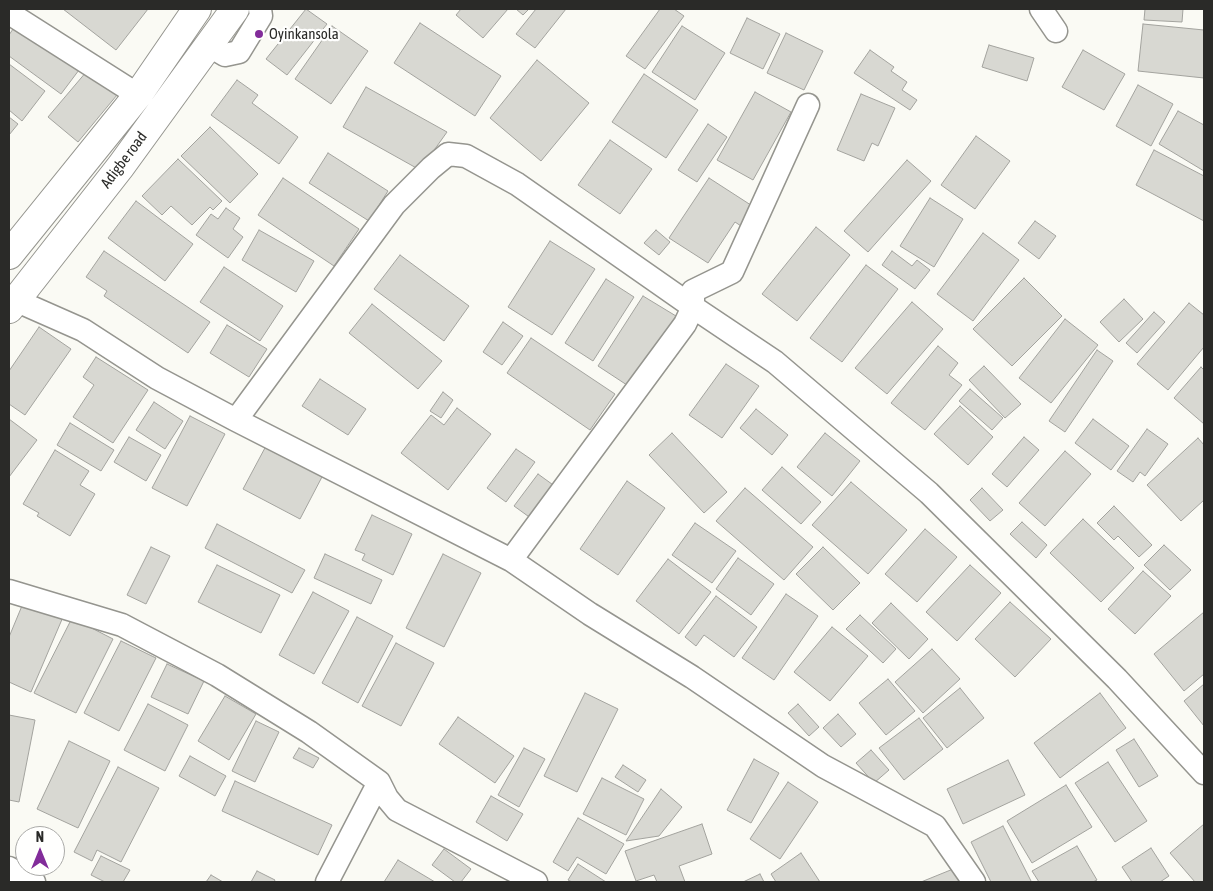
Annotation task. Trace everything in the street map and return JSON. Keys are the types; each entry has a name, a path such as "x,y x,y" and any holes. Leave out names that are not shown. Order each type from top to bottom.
{"main road":[{"name":"Adigbe road","path":"9,255 138,95 197,9"},
{"name":"Adigbe road","path":"12,304 121,166 235,9"}],"street":[{"path":"208,45 225,55 239,52 261,16 260,9"},
{"path":"1041,9 1056,31"},
{"path":"9,13 138,95"},
{"path":"512,560 685,324 693,308 693,290 732,272 808,105"},
{"path":"236,420 394,205 448,154 466,156 517,184 693,308 775,362 929,493 1117,679 1204,773"},
{"path":"12,304 82,330 157,378 512,560 590,614 692,677 823,766 935,826 974,882"},
{"path":"9,591 130,630 226,680 308,732 379,782 387,798 398,810 536,882"},
{"path":"327,882 379,782"},
{"path":"9,868 34,882"}],"building":[{"path":"63,9 148,9 116,50"},
{"path":"306,9 327,24 287,75 266,59"},
{"path":"461,9 508,9 483,38 456,15"},
{"path":"516,9 529,9 523,15"},
{"path":"536,9 566,9 535,48 516,34"},
{"path":"660,9 674,9 684,16 645,69 626,56"},
{"path":"1145,9 1183,9 1182,22 1144,20"},
{"path":"747,18 780,34 763,69 730,53"},
{"path":"17,23 79,70 61,94 9,56 9,35"},
{"path":"420,23 501,76 475,116 394,63"},
{"path":"1143,24 1204,30 1204,78 1138,71"},
{"path":"332,26 368,51 331,104 295,79"},
{"path":"682,26 725,53 695,100 652,72"},
{"path":"786,33 823,51 804,90 767,73"},
{"path":"989,45 1034,58 1027,81 982,67"},
{"path":"870,50 894,67 891,71 907,82 902,90 917,100 910,110 854,73"},
{"path":"1083,50 1125,74 1104,110 1062,87"},
{"path":"537,60 589,103 541,161 490,118"},
{"path":"9,64 45,91 22,121 9,110"},
{"path":"87,71 117,95 78,142 48,117"},
{"path":"644,74 698,110 666,158 612,122"},
{"path":"237,80 258,95 252,103 298,137 279,164 211,115"},
{"path":"1138,85 1173,104 1151,146 1116,126"},
{"path":"366,87 447,132 420,170 343,127"},
{"path":"755,92 791,112 753,180 717,160"},
{"path":"861,94 895,108 878,146 872,143 864,161 837,150"},
{"path":"1178,111 1204,125 1204,171 1159,144"},
{"path":"9,117 18,124 9,135"},
{"path":"708,124 727,137 697,182 678,170"},
{"path":"210,127 258,174 230,203 181,156"},
{"path":"976,136 1010,161 975,209 941,185"},
{"path":"610,140 652,169 620,214 578,185"},
{"path":"1154,150 1204,176 1204,221 1136,185"},
{"path":"328,153 388,191 369,221 309,183"},
{"path":"178,159 222,201 213,210 210,207 192,225 171,206 162,215 142,196"},
{"path":"907,160 931,181 868,252 844,231"},
{"path":"283,178 359,229 334,266 258,215"},
{"path":"709,178 757,209 744,228 735,222 708,263 669,238"},
{"path":"930,198 963,219 934,267 900,246"},
{"path":"136,201 193,244 165,281 108,238"},
{"path":"226,208 240,218 233,229 243,237 228,258 196,235 211,214 218,219"},
{"path":"1035,221 1056,236 1039,259 1018,243"},
{"path":"816,227 850,255 797,321 762,294"},
{"path":"259,230 314,261 296,292 242,260"},
{"path":"656,230 670,242 659,255 644,243"},
{"path":"983,233 1019,260 973,321 937,294"},
{"path":"550,241 595,269 552,335 508,307"},
{"path":"104,251 210,322 188,353 104,296 107,291 86,277"},
{"path":"892,251 912,266 917,260 930,270 915,289 882,265"},
{"path":"400,255 469,306 444,341 374,289"},
{"path":"866,265 898,289 842,362 810,338"},
{"path":"224,267 283,306 260,341 200,302"},
{"path":"1024,278 1062,316 1012,366 973,329"},
{"path":"606,279 634,297 593,361 565,343"},
{"path":"643,296 676,316 630,387 598,366"},
{"path":"1124,299 1143,319 1119,342 1100,322"},
{"path":"912,302 943,329 887,394 855,368"},
{"path":"1189,303 1204,315 1204,347 1168,390 1137,364"},
{"path":"372,304 442,361 418,389 349,333"},
{"path":"1154,312 1165,322 1137,353 1126,343"},
{"path":"1065,319 1098,345 1051,403 1019,378"},
{"path":"503,322 523,336 502,365 483,352"},
{"path":"227,325 267,349 249,377 210,353"},
{"path":"39,327 71,349 25,415 9,404 9,371"},
{"path":"531,338 615,394 590,430 507,373"},
{"path":"938,346 958,363 949,375 962,385 925,430 891,403"},
{"path":"1097,350 1113,361 1065,432 1049,421"},
{"path":"96,357 148,390 113,443 73,417 94,385 83,377"},
{"path":"726,364 759,386 722,438 689,415"},
{"path":"984,366 1021,404 1005,418 969,380"},
{"path":"1201,367 1204,370 1204,424 1174,398"},
{"path":"320,379 366,409 348,435 302,406"},
{"path":"970,389 1003,418 992,430 959,401"},
{"path":"443,392 453,400 441,418 430,411"},
{"path":"154,402 183,421 165,449 136,430"},
{"path":"960,406 993,437 968,465 934,434"},
{"path":"457,408 491,434 448,490 401,453 431,415 444,425"},
{"path":"756,409 788,435 772,455 740,428"},
{"path":"190,416 225,434 187,506 152,488"},
{"path":"9,419 37,440 9,477"},
{"path":"1093,419 1129,446 1111,470 1075,443"},
{"path":"70,423 114,450 101,471 57,445"},
{"path":"1147,429 1168,444 1145,476 1140,472 1133,482 1117,471"},
{"path":"672,433 727,492 704,513 649,455"},
{"path":"825,433 860,461 832,496 797,467"},
{"path":"129,437 161,455 146,481 114,462"},
{"path":"1024,437 1039,450 1007,487 992,474"},
{"path":"1198,438 1204,445 1204,500 1181,521 1147,485"},
{"path":"266,446 323,475 300,519 243,489"},
{"path":"516,449 535,462 506,502 487,488"},
{"path":"55,450 89,471 80,485 95,494 70,536 37,516 39,513 23,504"},
{"path":"1065,451 1091,474 1045,526 1019,503"},
{"path":"782,467 821,502 801,524 762,490"},
{"path":"538,474 556,487 532,519 514,506"},
{"path":"627,481 665,508 618,575 580,549"},
{"path":"851,482 907,530 868,574 812,525"},
{"path":"745,488 813,547 784,580 716,521"},
{"path":"982,488 1003,510 990,521 970,500"},
{"path":"1114,506 1152,545 1139,557 1118,536 1114,540 1097,523"},
{"path":"372,515 412,534 393,575 362,560 365,554 355,550"},
{"path":"1083,519 1134,568 1101,602 1050,553"},
{"path":"1022,522 1047,545 1036,558 1010,534"},
{"path":"695,523 736,551 712,583 672,555"},
{"path":"217,524 305,570 292,593 205,548"},
{"path":"925,529 957,557 917,602 885,574"},
{"path":"1164,545 1191,570 1170,590 1144,565"},
{"path":"151,547 170,556 146,604 127,595"},
{"path":"823,547 860,583 833,610 796,574"},
{"path":"325,554 382,580 371,604 314,578"},
{"path":"443,554 481,573 444,647 406,628"},
{"path":"738,558 774,584 751,615 716,589"},
{"path":"668,559 711,592 679,634 636,601"},
{"path":"217,565 280,595 261,633 198,602"},
{"path":"970,565 1001,593 957,641 926,612"},
{"path":"1143,571 1171,596 1135,634 1108,609"},
{"path":"313,592 349,611 314,674 279,655"},
{"path":"786,594 818,616 774,680 742,658"},
{"path":"716,596 757,627 734,657 704,635 696,646 685,637"},
{"path":"24,601 63,617 31,692 9,682 9,637"},
{"path":"1010,602 1051,639 1015,677 975,639"},
{"path":"891,603 928,639 909,659 872,623"},
{"path":"1204,612 1204,674 1184,691 1154,654"},
{"path":"860,615 896,649 883,663 846,629"},
{"path":"357,617 393,636 358,703 322,683"},
{"path":"72,618 113,639 76,713 34,693"},
{"path":"832,627 868,656 830,701 794,672"},
{"path":"121,641 156,658 119,731 84,713"},
{"path":"396,643 434,663 401,726 362,706"},
{"path":"932,649 960,679 923,713 895,682"},
{"path":"167,664 204,681 188,714 151,697"},
{"path":"888,679 915,711 886,735 859,703"},
{"path":"1204,684 1204,726 1184,701"},
{"path":"960,688 984,718 947,748 923,718"},
{"path":"585,693 618,709 577,792 544,776"},
{"path":"1100,693 1126,728 1060,778 1034,743"},
{"path":"225,696 256,714 229,760 198,741"},
{"path":"148,704 188,725 165,771 124,750"},
{"path":"798,704 819,727 809,736 788,713"},
{"path":"838,714 856,734 841,747 823,728"},
{"path":"9,715 35,720 19,802 9,800"},
{"path":"458,717 514,756 495,783 439,744"},
{"path":"919,718 943,749 904,780 879,748"},
{"path":"256,721 279,732 255,782 232,771"},
{"path":"1134,739 1158,776 1139,787 1116,750"},
{"path":"69,741 110,761 78,828 37,809"},
{"path":"299,748 319,758 313,768 293,758"},
{"path":"524,748 545,759 519,807 498,795"},
{"path":"871,750 889,770 874,783 856,763"},
{"path":"190,756 226,776 215,796 179,776"},
{"path":"754,759 779,773 751,823 727,810"},
{"path":"1008,760 1025,795 963,824 947,789"},
{"path":"1108,762 1147,821 1115,842 1075,783"},
{"path":"623,765 646,780 638,792 615,777"},
{"path":"118,767 159,788 121,862 97,850 92,861 74,852"},
{"path":"602,778 644,799 626,835 583,814"},
{"path":"235,781 332,825 318,855 222,811"},
{"path":"788,782 818,802 780,859 750,839"},
{"path":"1066,785 1092,827 1032,863 1007,821"},
{"path":"661,789 682,807 659,836 626,841"},
{"path":"491,796 523,814 507,841 476,822"},
{"path":"578,818 624,844 606,874 577,857 568,871 553,862"},
{"path":"702,824 712,854 679,866 685,882 657,882 654,875 636,881 625,851"},
{"path":"1204,824 1204,882 1195,882 1170,853"},
{"path":"1003,826 1030,882 991,882 971,842"},
{"path":"1077,846 1097,880 1093,882 1039,882 1032,871"},
{"path":"1151,848 1169,876 1160,882 1132,882 1122,867"},
{"path":"444,849 471,869 461,882 455,882 432,865"},
{"path":"801,853 820,882 776,882 771,874"},
{"path":"101,856 130,870 123,882 105,882 91,875"},
{"path":"398,860 435,882 384,882"},
{"path":"578,864 606,882 572,882 568,880"},
{"path":"958,867 965,882 921,882"},
{"path":"257,871 275,880 274,882 251,882"},
{"path":"760,874 764,882 743,882"},
{"path":"211,875 223,882 206,882"}],"place":[{"name":"Oyinkansola","path":"259,34"}]}
